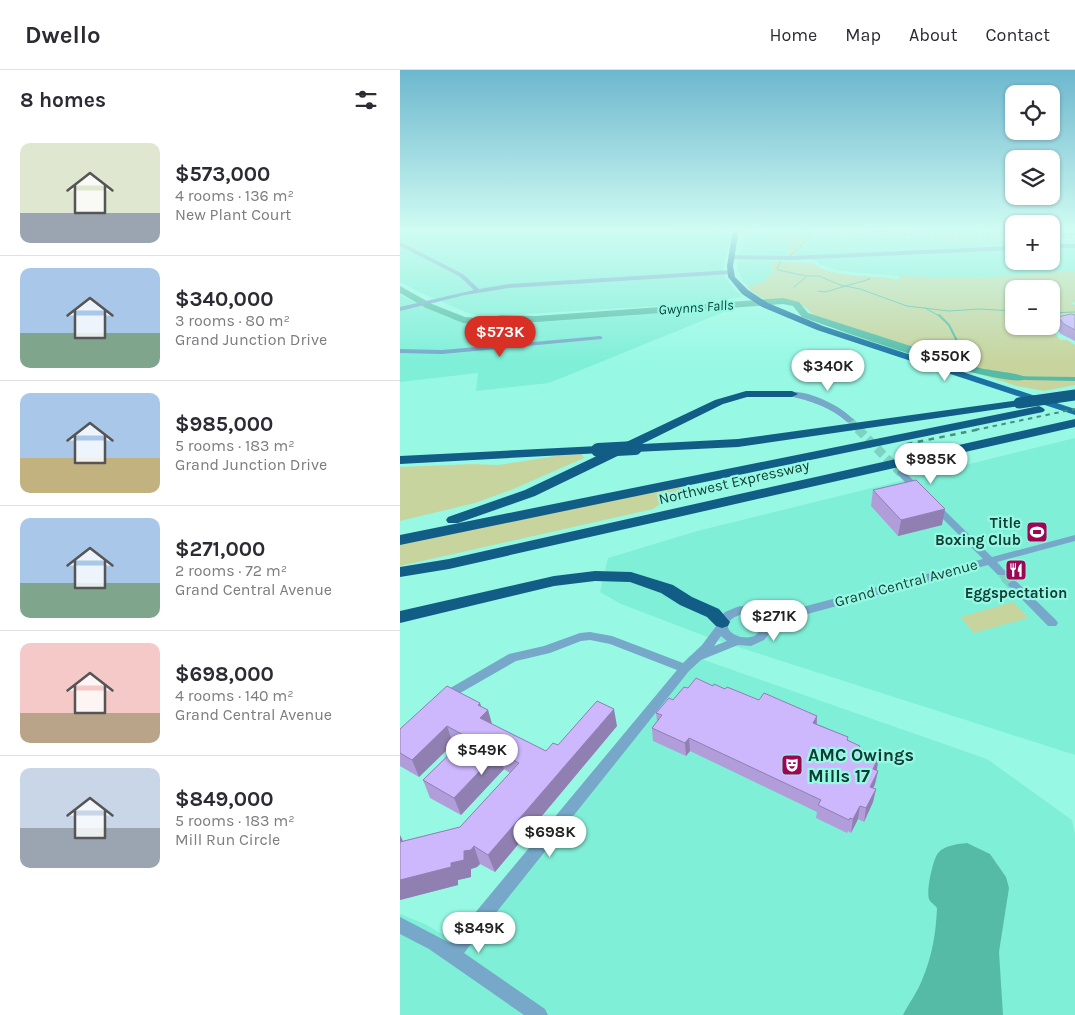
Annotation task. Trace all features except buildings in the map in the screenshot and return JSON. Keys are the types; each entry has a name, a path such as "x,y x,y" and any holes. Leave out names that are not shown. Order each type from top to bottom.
{"highway":[{"path":"400,534 458,519 530,493 728,398 753,393 792,394"},
{"path":"400,458 755,441 1075,395"},
{"name":"Northwest Expressway","path":"400,540 1075,402"},
{"name":"Northwest Expressway","path":"400,572 449,564 1075,423"},
{"path":"400,576 449,564"},
{"path":"400,616 554,581 595,576 631,577 668,589 686,601 711,612 722,625"}],"main road":[{"path":"731,273 740,287 753,298 820,328 1075,412"}],"street":[{"path":"457,273 477,290"},
{"path":"400,309 477,290 528,284 711,273"},
{"path":"400,351 442,352 600,338"},
{"path":"792,394 821,401 850,420"},
{"path":"901,473 1002,573"},
{"name":"Grand Central Avenue","path":"452,954 722,625 724,618 734,612 748,610 758,614 795,613 1075,538"},
{"path":"1013,584 1052,623"},
{"name":"Grand Central Avenue","path":"690,663 738,641 750,642 757,639 766,631 795,613"},
{"path":"758,614 766,620 766,631"},
{"path":"722,625 728,637 738,641"},
{"path":"434,704 512,657 546,650 580,637 590,636 612,640 690,663"},
{"path":"400,926 420,934 452,954 539,1015"}],"shaded area":[{"path":"400,273 724,273 726,279 742,297 692,304 489,316 470,314 400,282"},
{"path":"739,273 774,273 782,288 749,287"},
{"path":"773,273 837,273 899,280 900,276 977,278 1075,273 1075,302 1070,303 1075,305 1075,319 1060,320 1060,280 1005,280 1005,335 1056,335 1060,340 1067,340 1075,345 1075,385 1044,391 1017,386 835,327 847,326 813,315 804,306 798,304 765,299 747,287 765,281 769,274"},
{"path":"865,273 1046,273 977,278 922,278"},
{"path":"400,295 449,318 474,323 736,307 549,383 476,391 478,373 400,382"},
{"path":"1003,377 1075,377 1075,381 1027,380"},
{"path":"1075,438 1075,755 710,638 621,604 600,592 608,558 697,531"},
{"path":"582,454 584,458 511,490 475,503 400,521 400,467 473,464 498,465 562,455"},
{"path":"675,488 684,488 692,492 683,497 662,503 653,509 400,566 400,543"},
{"path":"1013,602 1028,618 974,633 960,617"},
{"path":"690,655 987,759 1072,820 1075,834 1075,1015 400,1015 400,914 425,924 447,937 454,938 467,927"},
{"path":"967,843 990,854 1006,877 1009,888 999,952 1003,1015 903,1015 920,985 933,945 937,908 928,895 930,875 934,862 938,853 944,848"}],"waterway":[{"path":"792,273 819,276 845,286"},
{"path":"794,287 806,277"},
{"path":"845,286 870,279 868,279"},
{"path":"818,291 825,292 845,286"},
{"path":"845,286 860,289 907,306 925,308"},
{"name":"Gwynns Falls","path":"400,289 429,306 463,320 488,322 500,318 536,319 783,301 796,304 805,315 976,371 1003,377 1023,378"},
{"path":"925,308 949,311 979,309 1005,310"},
{"path":"925,308 941,317"},
{"path":"1060,313 1075,312"},
{"path":"941,317 949,325 958,343"}],"tunnel":[{"path":"850,420 859,430"},
{"path":"858,429 901,473"},
{"path":"1002,573 1013,584"}],"railway":[{"path":"975,430 1075,409"},
{"path":"907,444 981,429"}],"place":[{"name":"Title Boxing Club","path":"1037,532"},
{"name":"Eggspectation","path":"1016,570"},
{"name":"AMC Owings Mills 17","path":"792,765"}]}
